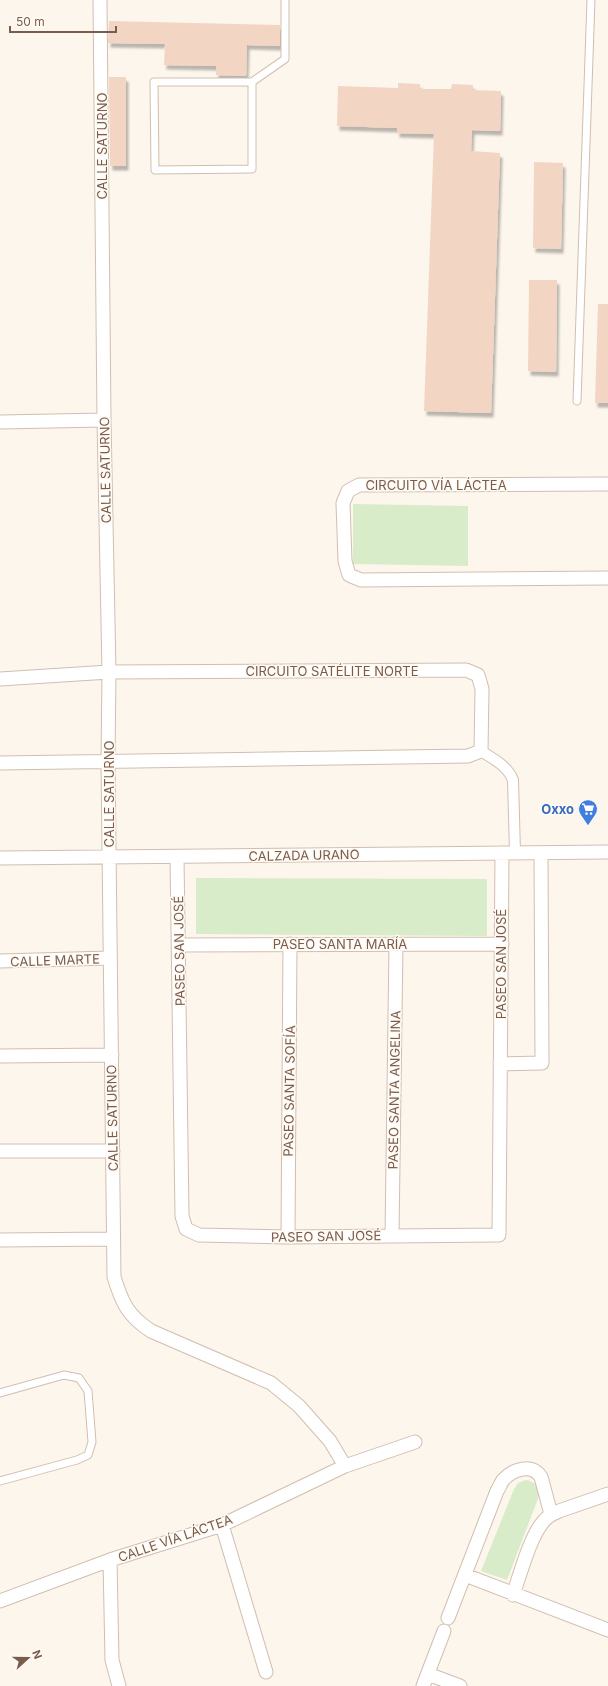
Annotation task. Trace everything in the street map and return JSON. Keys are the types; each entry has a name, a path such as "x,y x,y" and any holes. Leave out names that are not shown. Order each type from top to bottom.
{"street":[{"name":"CALLE SATURNO","path":"100,0 104,420 109,672 108,762 114,1277 119,1294 126,1308 138,1322 151,1331 272,1384 299,1406 330,1441 345,1466"},
{"path":"0,422 104,420"},
{"name":"CIRCUITO VÍA LÁCTEA","path":"608,484 359,485 348,491 343,502 345,561 349,575 361,580 608,578"},
{"name":"CIRCUITO SATÉLITE NORTE","path":"109,672 466,670 478,675 482,689 481,751"},
{"path":"0,679 109,672"},
{"path":"0,763 468,756 481,751 505,767 513,780 515,853"},
{"name":"CALZADA URANO","path":"0,858 608,852"},
{"name":"PASEO SAN JOSÉ","path":"177,857 182,1216 186,1229 199,1235 288,1238 499,1235 502,853"},
{"path":"500,1064 542,1063 541,853"},
{"name":"PASEO SANTA MARÍA","path":"179,944 502,944"},
{"name":"PASEO SANTA SOFÍA","path":"288,1238 290,944"},
{"name":"PASEO SANTA ANGELINA","path":"392,1236 396,944"},
{"name":"CALLE MARTE","path":"0,961 110,958"},
{"path":"0,1056 112,1055"},
{"path":"0,1151 112,1151"},
{"path":"0,1240 113,1239"},
{"name":"CALLE VÍA LÁCTEA","path":"0,1601 110,1560 222,1525 345,1466 415,1442"},
{"path":"448,1618 497,1491 503,1481 510,1474 520,1470 531,1469 538,1473 541,1477 551,1514"},
{"path":"513,1595 530,1545 543,1522 551,1514 608,1494"},
{"path":"222,1525 266,1672"},
{"path":"110,1560 112,1660 119,1686"},
{"path":"464,1575 513,1595 607,1627"},
{"path":"444,1631 426,1680 460,1686"}],"lane":[{"path":"252,82 252,169 155,170 154,82 252,82 285,58 285,0"},
{"path":"577,401 591,0"},
{"path":"0,1393 64,1375 79,1378 88,1391 92,1442 88,1455 77,1460 0,1481"}],"green space":[{"path":"353,504 468,506 468,566 353,564"},
{"path":"196,878 487,879 487,936 196,934"},
{"path":"526,1480 536,1485 539,1496 507,1580 481,1571 514,1489 518,1483"}],"building":[{"path":"109,21 280,25 280,46 247,45 246,76 216,75 216,66 164,65 165,44 108,43"},
{"path":"109,77 126,77 126,166 110,166"},
{"path":"398,83 420,84 420,89 451,89 452,84 473,85 473,90 501,91 500,131 472,130 471,151 500,153 491,413 424,411 434,134 397,133 397,128 337,126 338,86 398,88"},
{"path":"534,162 563,163 561,249 533,248"},
{"path":"529,280 557,280 556,372 528,371"},
{"path":"598,304 608,304 608,403 595,403"}],"place":[{"name":"Oxxo","path":"588,826"}]}
